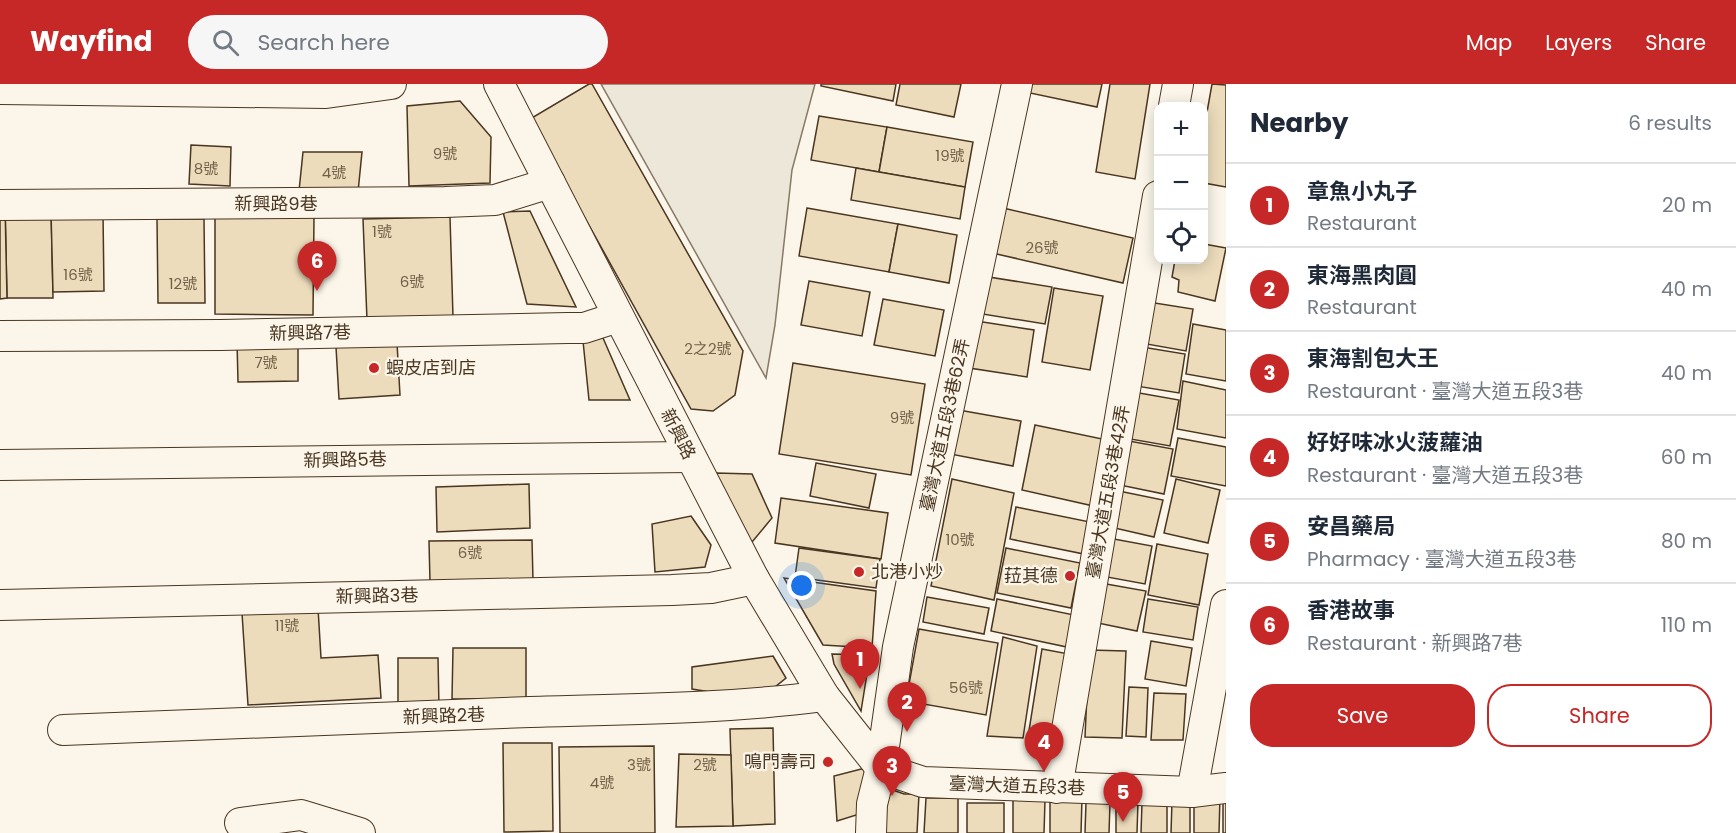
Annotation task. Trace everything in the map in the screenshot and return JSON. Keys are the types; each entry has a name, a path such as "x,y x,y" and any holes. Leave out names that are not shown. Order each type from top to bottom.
{"street":[{"path":"0,89 326,93 392,84"},
{"name":"新興路","path":"499,84 754,579 824,696 882,768"},
{"name":"臺灣大道五段3巷62弄","path":"871,833 872,804 882,768 898,647 1017,84"},
{"path":"1175,102 1178,84"},
{"name":"新興路9巷","path":"0,205 495,200 550,183"},
{"name":"臺灣大道五段3巷42弄","path":"1057,788 1156,210"},
{"name":"新興路7巷","path":"0,336 210,335 584,328 618,317"},
{"name":"新興路5巷","path":"0,465 690,457"},
{"name":"新興路3巷","path":"0,605 672,590 711,588 754,579"},
{"path":"1192,792 1226,605"},
{"name":"新興路2巷","path":"63,730 582,710 681,709 764,704 824,696"},
{"name":"臺灣大道五段3巷","path":"882,768 923,782 1192,792 1226,788"},
{"path":"240,823 301,815 360,833"}],"shaded area":[{"path":"601,84 815,84 792,170 775,325 766,378"}],"building":[{"path":"592,84 743,351 735,395 713,411 691,409 530,119"},
{"path":"821,84 896,84 893,101 821,86"},
{"path":"900,84 961,84 954,117 896,105"},
{"path":"1031,84 1102,84 1097,107 1030,93"},
{"path":"1110,84 1150,84 1135,179 1096,172"},
{"path":"1212,84 1226,85 1226,187 1208,184 1208,106"},
{"path":"460,101 491,137 490,183 409,186 407,106"},
{"path":"819,116 887,127 879,172 811,160"},
{"path":"887,127 973,142 965,187 879,172"},
{"path":"191,145 231,147 230,186 189,184"},
{"path":"303,152 362,152 358,192 299,191"},
{"path":"856,168 965,187 960,219 851,200"},
{"path":"51,204 53,298 7,298 5,205"},
{"path":"0,205 5,205 7,298 0,299"},
{"path":"999,207 1133,238 1123,283 988,252"},
{"path":"807,208 898,224 889,272 799,256"},
{"path":"530,211 576,307 527,304 503,212"},
{"path":"51,212 103,212 104,291 53,292"},
{"path":"215,216 314,217 313,315 215,314"},
{"path":"450,217 453,317 367,320 363,219"},
{"path":"157,219 204,219 205,303 158,303"},
{"path":"898,224 957,235 949,283 889,272"},
{"path":"1208,245 1226,248 1215,301 1178,292 1179,280 1172,277 1174,264 1208,264"},
{"path":"976,275 1052,287 1045,324 970,312"},
{"path":"809,281 870,292 862,336 801,325"},
{"path":"1054,288 1103,296 1090,370 1042,362"},
{"path":"883,299 944,310 935,356 874,345"},
{"path":"1142,301 1193,309 1186,351 1135,342"},
{"path":"970,320 1034,330 1027,377 963,367"},
{"path":"1193,324 1226,330 1226,381 1186,374"},
{"path":"603,338 630,400 589,400 583,341"},
{"path":"237,341 298,341 298,381 238,382"},
{"path":"397,343 400,395 339,399 336,347"},
{"path":"1136,346 1185,354 1179,393 1130,385"},
{"path":"793,363 925,384 911,475 779,454"},
{"path":"1183,381 1226,390 1226,438 1177,429"},
{"path":"1128,391 1179,400 1170,446 1119,437"},
{"path":"953,409 1021,421 1013,466 945,453"},
{"path":"1035,425 1112,441 1098,507 1022,490"},
{"path":"1178,438 1226,447 1226,486 1171,476"},
{"path":"1118,439 1173,449 1164,494 1110,483"},
{"path":"816,463 876,474 869,508 810,496"},
{"path":"716,473 752,474 772,518 747,548"},
{"path":"952,479 1014,493 994,600 931,586"},
{"path":"1176,479 1220,490 1208,543 1164,533"},
{"path":"529,484 530,528 437,532 436,487"},
{"path":"1114,490 1163,500 1154,537 1106,526"},
{"path":"781,498 888,513 881,559 775,543"},
{"path":"1016,507 1090,522 1084,554 1010,539"},
{"path":"691,516 711,545 705,567 655,572 652,524"},
{"path":"1103,537 1152,546 1145,584 1096,575"},
{"path":"532,540 533,581 430,582 429,541"},
{"path":"1157,544 1208,554 1199,605 1148,595"},
{"path":"799,548 880,559 876,588 795,577"},
{"path":"1006,548 1080,563 1071,608 997,593"},
{"path":"784,578 876,591 872,648 823,645"},
{"path":"1095,582 1146,591 1137,631 1088,621"},
{"path":"927,597 989,608 984,634 923,622"},
{"path":"997,599 1074,615 1067,647 991,631"},
{"path":"1148,599 1198,607 1193,640 1143,632"},
{"path":"318,608 321,658 378,655 381,698 248,705 242,613"},
{"path":"919,629 998,643 986,715 906,701"},
{"path":"1003,637 1037,646 1023,738 987,736"},
{"path":"1151,641 1192,648 1186,686 1145,679"},
{"path":"453,648 526,648 526,699 452,699"},
{"path":"1042,649 1069,654 1055,742 1028,737"},
{"path":"1089,650 1126,651 1122,738 1085,737"},
{"path":"832,654 870,655 861,711 834,664"},
{"path":"773,656 786,678 759,700 692,689 692,667"},
{"path":"398,658 438,658 439,708 398,708"},
{"path":"1129,687 1148,688 1146,737 1126,736"},
{"path":"1154,693 1186,694 1183,740 1151,740"},
{"path":"773,728 775,824 733,826 730,729"},
{"path":"503,743 552,743 553,831 504,832"},
{"path":"654,746 655,833 560,833 559,747"},
{"path":"679,754 731,755 733,826 676,827"},
{"path":"869,767 866,812 837,821 834,776"},
{"path":"887,783 893,790 904,794 919,794 917,833 879,833"},
{"path":"1050,796 1082,798 1081,833 1050,833"},
{"path":"1220,796 1219,833 1194,833 1194,800"},
{"path":"1223,797 1226,797 1226,833 1223,833"},
{"path":"926,798 958,798 958,833 924,833"},
{"path":"1013,800 1045,800 1044,833 1013,833"},
{"path":"1116,800 1138,801 1137,833 1116,833"},
{"path":"1190,801 1190,833 1171,833 1172,802"},
{"path":"1086,802 1110,803 1109,833 1085,833"},
{"path":"967,803 1004,803 1004,833 967,833"},
{"path":"1142,803 1167,804 1167,833 1141,833"}],"place":[{"name":"香港故事","path":"317,291"},
{"name":"蝦皮店到店","path":"374,368"},
{"name":"北港小炒","path":"859,572"},
{"name":"菈其德","path":"1070,576"},
{"name":"章魚小丸子","path":"860,689"},
{"name":"東海黑肉圓","path":"907,732"},
{"name":"鳴門壽司","path":"828,762"},
{"name":"好好味冰火菠蘿油","path":"1044,772"},
{"name":"東海割包大王","path":"892,796"},
{"name":"安昌藥局","path":"1123,822"}]}
